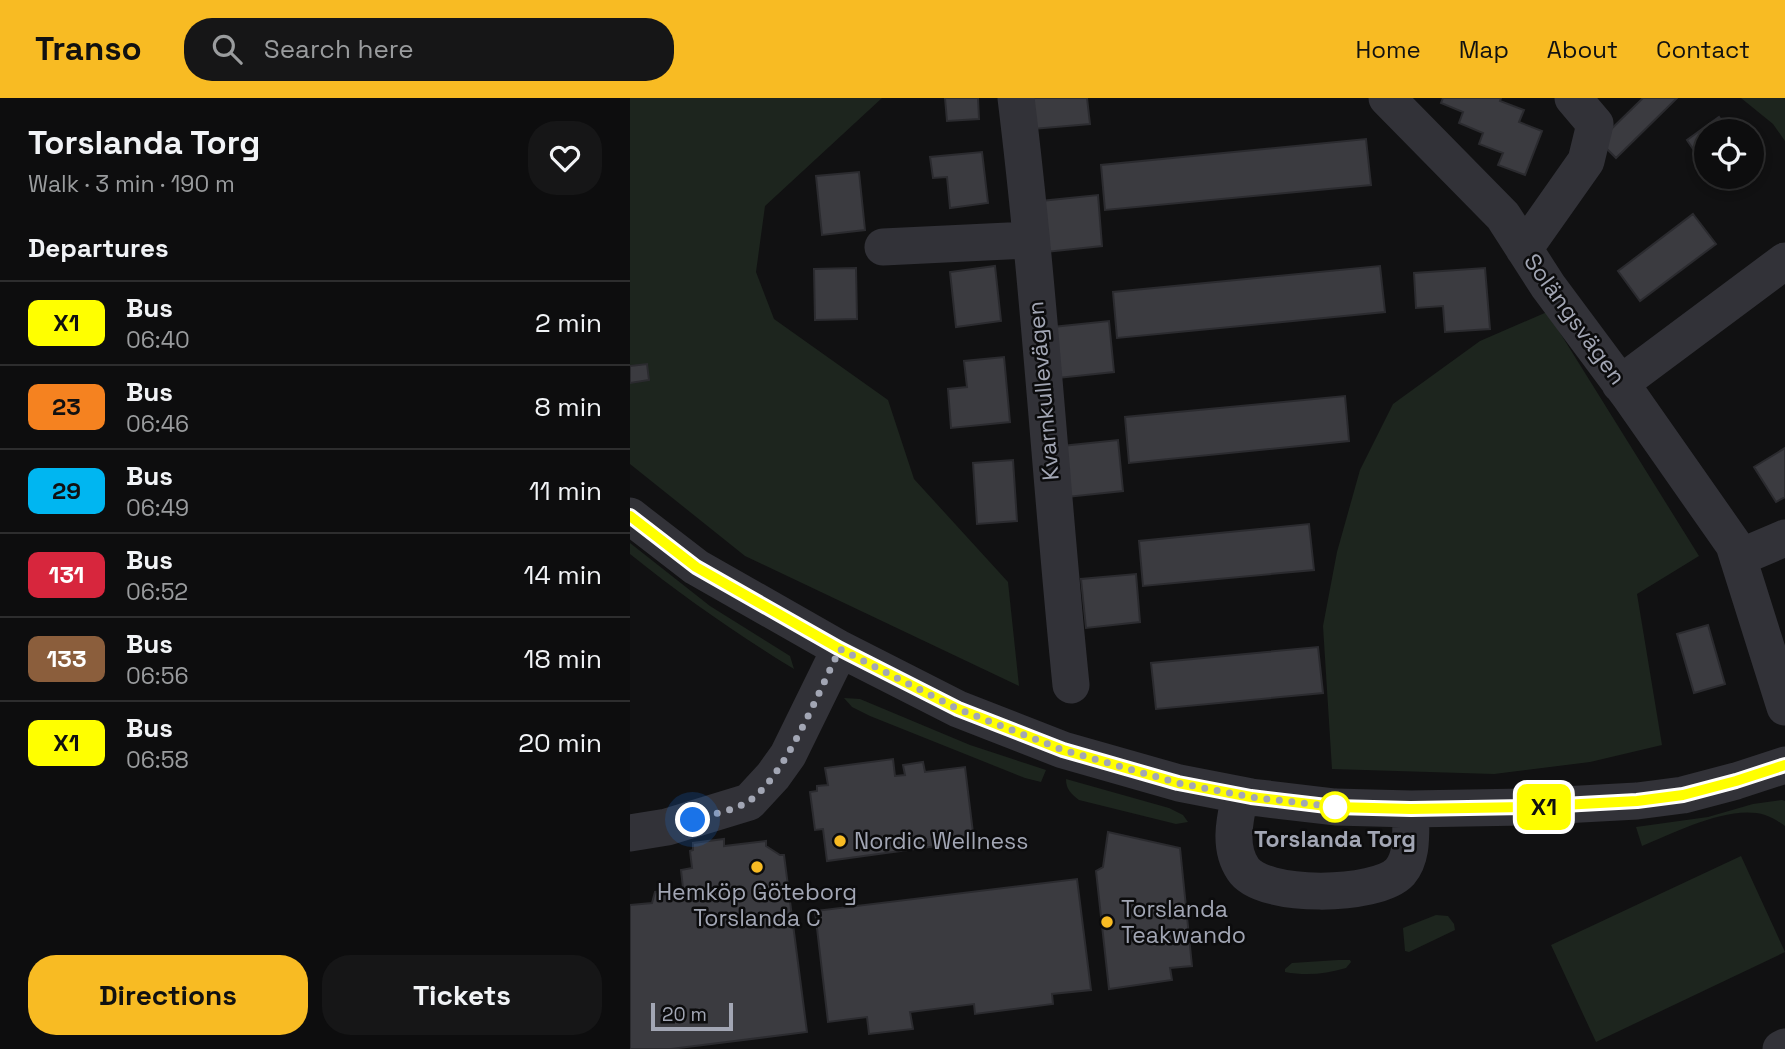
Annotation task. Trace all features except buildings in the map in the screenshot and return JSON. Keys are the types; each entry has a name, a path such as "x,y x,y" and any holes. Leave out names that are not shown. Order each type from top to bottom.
{"street":[{"name":"Kvarnkullevägen","path":"1016,98 1071,685"},
{"name":"Solängsvägen","path":"1387,98 1503,216 1548,286 1734,545 1785,707"},
{"path":"1524,248 1586,162 1595,124 1573,98"},
{"path":"883,247 1030,240"},
{"path":"1620,384 1785,261"},
{"path":"630,516 696,567 840,649 958,709 1042,743 1166,780 1240,795 1335,807 1411,809 1550,806 1637,801 1711,789 1785,765"},
{"path":"1738,558 1785,538"},
{"path":"630,833 667,827 749,802 788,755 840,649"},
{"path":"1240,795 1234,837 1241,867 1252,878 1267,886 1291,889 1319,891 1368,887 1385,882 1399,873 1409,853 1411,809"}],"shaded area":[{"path":"630,98 882,98 765,206 756,272 774,319 888,400 914,479 1008,582 1019,686 745,556 630,464"},
{"path":"1741,98 1785,98 1785,141 1773,124"},
{"path":"1547,312 1699,556 1637,594 1662,745 1590,762 1494,774 1332,769 1323,626 1337,552 1360,470 1393,404 1480,341"},
{"path":"630,543 710,606 790,656 794,669 710,614 650,570 630,554"},
{"path":"844,698 860,699 970,745 1046,770 1041,782 1025,778 870,716 852,707"},
{"path":"1066,779 1169,808 1183,815 1188,822 1176,824 1079,800 1070,791"},
{"path":"1785,801 1785,826 1765,815 1735,813 1702,822 1642,846 1636,827 1708,817 1753,804"},
{"path":"1741,856 1785,952 1596,1042 1551,945"},
{"path":"1436,915 1448,916 1455,930 1409,952 1405,951 1403,928"},
{"path":"1338,960 1351,962 1346,968 1323,973 1285,972 1292,963"}],"bus line":[{"name":"X1","path":"630,516 696,567 840,649 958,709 1063,750 1178,783 1251,797 1335,807 1525,807 1637,801 1683,795 1711,789 1785,765"}],"place":[{"name":"Torslanda Torg","path":"1335,807"},
{"name":"Nordic Wellness","path":"840,841"},
{"name":"Hemköp Göteborg Torslanda C","path":"757,867"},
{"name":"Torslanda Teakwando","path":"1107,922"}],"route":[{"path":"693,820 749,802 773,776 788,755 840,649 958,709 1063,750 1178,783 1251,797 1335,807"}]}
